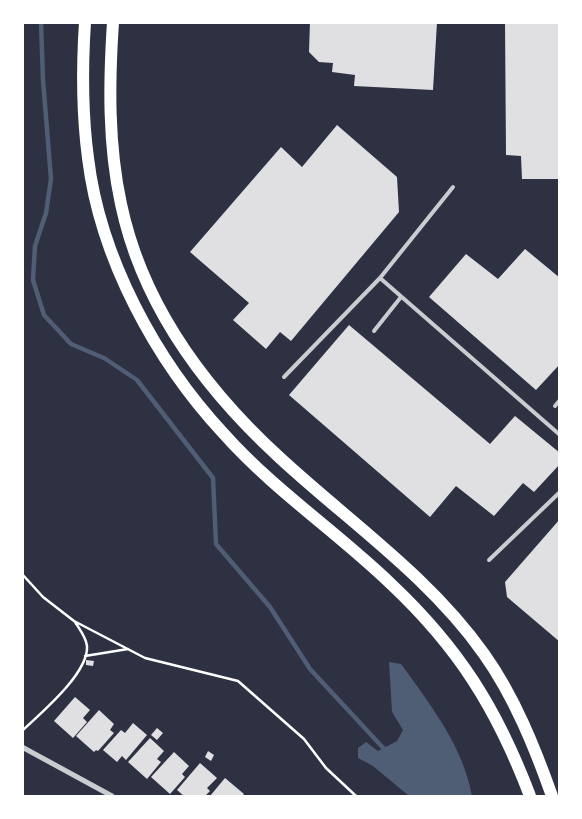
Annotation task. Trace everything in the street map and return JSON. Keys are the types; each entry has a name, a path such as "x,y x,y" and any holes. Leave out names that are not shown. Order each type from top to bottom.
{"highway":[{"path":"85,22 82,75 84,110 88,159 97,203 126,288 164,358 224,435 263,472 390,583 432,625 465,666 491,707 516,759 530,796"},
{"path":"113,22 110,109 114,160 121,204 135,252 166,319 205,379 243,423 280,458 409,570 484,654 509,697 535,751 552,796"}],"street":[{"path":"22,747 112,796"}],"lane":[{"path":"284,377 380,278 453,187"},
{"path":"380,278 560,436"},
{"path":"374,331 401,297"},
{"path":"554,406 560,400"},
{"path":"489,560 560,492"}],"path":[{"path":"22,574 43,597 74,621 146,658 238,681 304,739 326,768 356,796"},
{"path":"22,731 80,671 87,648 85,637 74,621"},
{"path":"85,656 128,648"}],"water":[{"path":"389,662 401,664 444,726 461,760 472,796 409,796 373,766 358,758 358,748 366,742 378,751 397,741 403,730 392,712"}],"building":[{"path":"310,22 437,22 433,90 354,86 355,75 332,72 333,63 319,62 309,52"},
{"path":"505,22 560,22 560,179 522,179 521,156 506,155"},
{"path":"337,125 397,177 399,212 291,341 280,332 266,349 233,320 249,303 190,252 281,147 302,167"},
{"path":"525,249 560,278 560,364 536,390 429,297 466,254 498,279"},
{"path":"349,325 490,444 515,416 560,453 560,464 534,492 523,483 494,516 456,486 430,517 289,395"},
{"path":"560,519 560,642 507,597 505,582"},
{"path":"86,660 94,661 93,666 86,665"},
{"path":"75,697 90,710 83,718 87,722 73,738 54,721"},
{"path":"99,710 114,724 110,730 114,733 98,751 94,752 76,736"},
{"path":"133,723 147,735 126,760 122,756 117,762 103,750 121,730 125,733"},
{"path":"157,728 163,733 157,740 151,735"},
{"path":"150,738 164,751 157,759 161,762 147,779 128,762"},
{"path":"208,751 214,755 211,761 205,757"},
{"path":"174,752 189,766 182,774 185,777 170,794 151,777"},
{"path":"200,763 217,778 207,788 210,791 205,796 184,796 177,790"},
{"path":"225,778 244,794 242,796 210,796"}],"waterway":[{"path":"41,22 43,80 51,179 46,213 35,246 33,280 44,315 71,344 104,358 137,380 213,478 216,544 270,607 310,669 386,751"}]}
